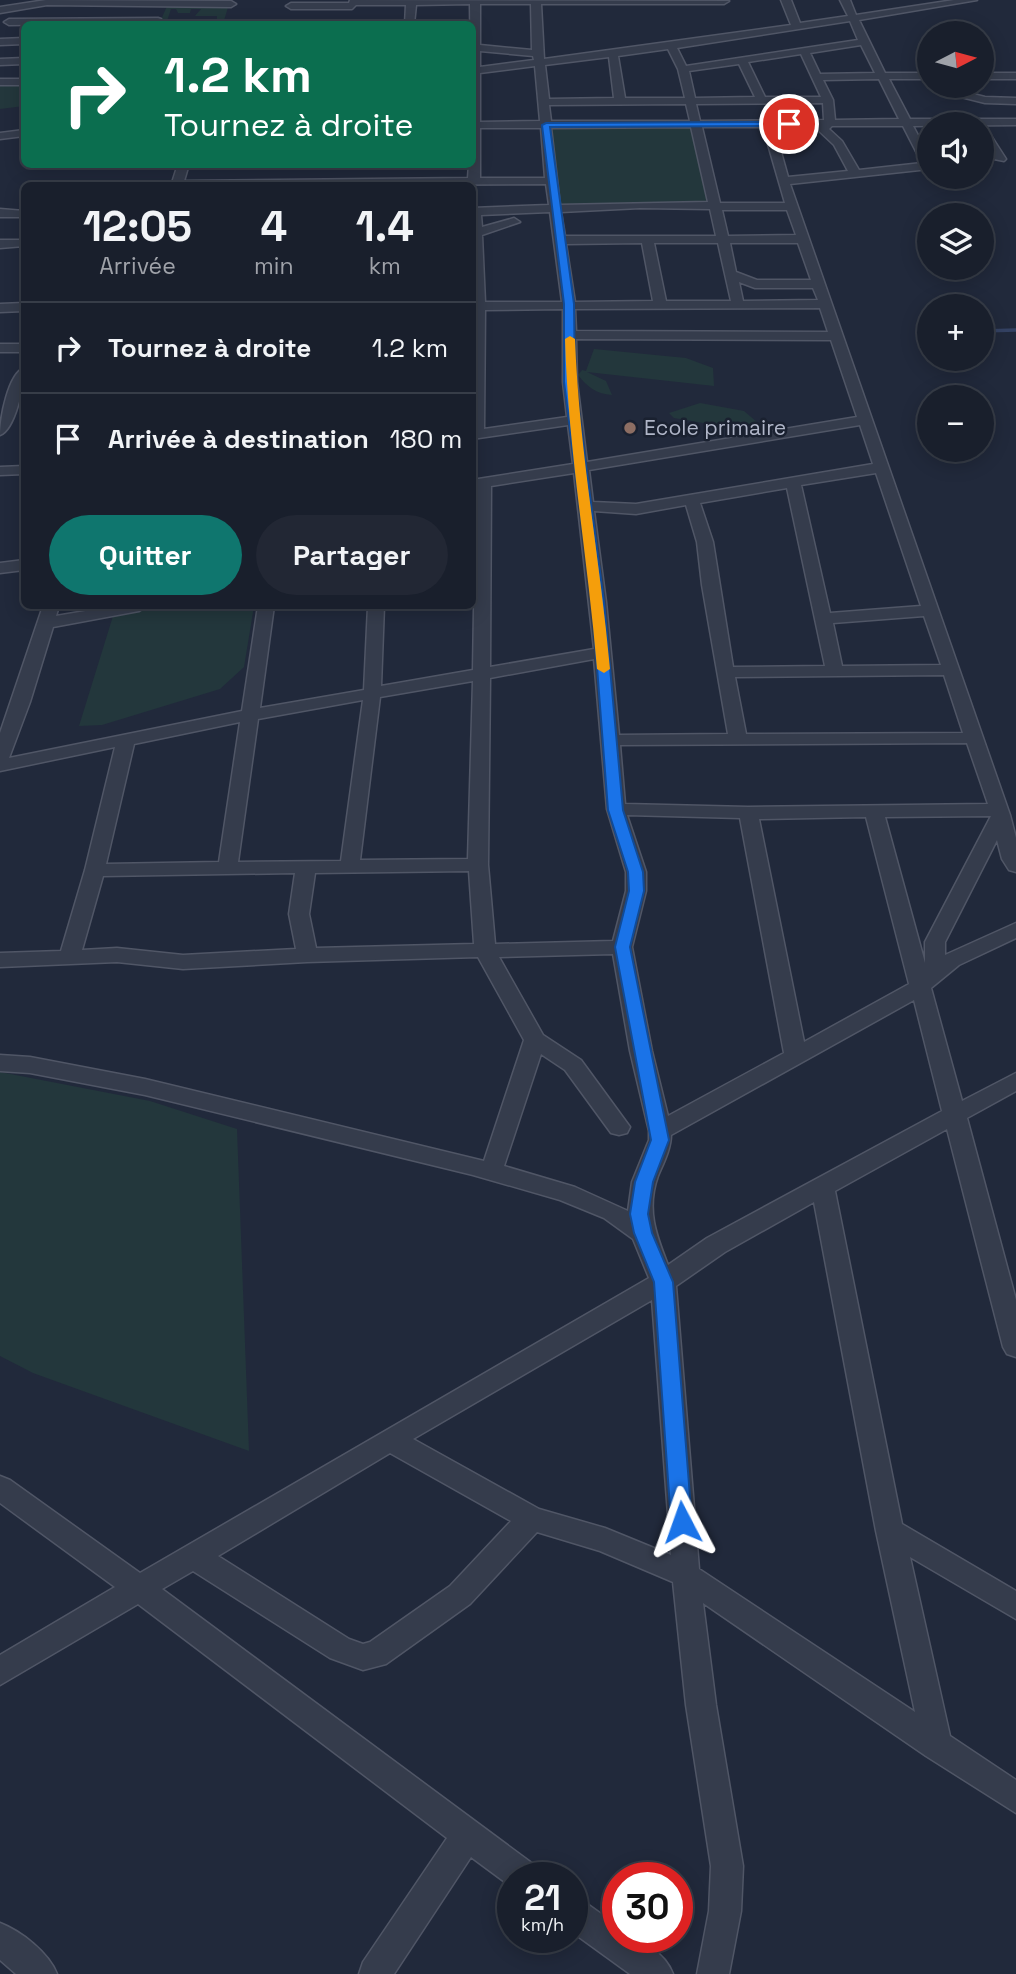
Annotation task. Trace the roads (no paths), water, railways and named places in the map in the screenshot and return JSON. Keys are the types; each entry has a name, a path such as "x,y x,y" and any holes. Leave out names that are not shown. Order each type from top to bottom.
{"street":[{"path":"0,10 65,0"},
{"path":"786,0 797,27"},
{"path":"845,0 917,144"},
{"path":"476,70 538,58 613,53 738,36 855,18 914,4 972,0"},
{"path":"291,7 475,2 534,9 727,8 738,36"},
{"path":"475,2 475,21"},
{"path":"49,3 230,6"},
{"path":"158,21 167,3"},
{"path":"410,21 411,3"},
{"path":"14,8 1,38 21,41"},
{"path":"534,9 556,225 569,304 573,420 598,602 616,810 636,872 636,891 622,947 641,1051 660,1130 660,1140 644,1182 639,1214 643,1233 663,1282 686,1575 701,1705 727,1866 725,1911 713,1974"},
{"path":"475,17 488,17"},
{"path":"9,22 21,22"},
{"path":"683,69 864,42"},
{"path":"671,46 683,69 724,239 731,274 732,317"},
{"path":"476,48 538,58"},
{"path":"804,51 828,100 831,122"},
{"path":"613,53 620,102"},
{"path":"742,60 761,100"},
{"path":"0,62 21,61"},
{"path":"818,77 917,76"},
{"path":"994,76 1016,76"},
{"path":"0,82 21,82"},
{"path":"982,98 991,101 1016,101"},
{"path":"544,102 828,100"},
{"path":"831,122 822,129 838,143 855,173"},
{"path":"994,124 1016,122"},
{"path":"476,126 917,123"},
{"path":"768,124 783,181 1000,812 1016,866"},
{"path":"0,136 21,133"},
{"path":"994,150 1000,159"},
{"path":"994,160 1016,158"},
{"path":"783,181 917,167"},
{"path":"474,168 474,182 551,181"},
{"path":"210,182 253,178 326,177 417,182"},
{"path":"556,225 649,205 792,207"},
{"path":"476,212 647,240 803,239"},
{"path":"476,212 520,223 476,238"},
{"path":"0,214 21,214"},
{"path":"647,240 660,305"},
{"path":"0,243 21,243"},
{"path":"731,274 755,284 819,284"},
{"path":"755,284 773,304 826,304"},
{"path":"570,335 732,317 773,304 808,286 819,284"},
{"path":"476,305 660,305 836,336"},
{"path":"0,308 21,307"},
{"path":"0,348 21,348"},
{"path":"0,429 21,379"},
{"path":"476,435 573,420"},
{"path":"619,1127 573,1065 536,1040 485,951 478,865 483,675 478,484 866,420"},
{"path":"584,506 636,509 882,467"},
{"path":"0,471 21,470"},
{"path":"793,483 835,671"},
{"path":"692,500 709,566 710,585 738,740"},
{"path":"0,568 21,565"},
{"path":"0,757 50,609"},
{"path":"46,623 123,609"},
{"path":"228,867 266,609"},
{"path":"350,865 372,695 376,609"},
{"path":"822,619 931,610"},
{"path":"0,765 249,715 601,653"},
{"path":"725,673 951,670"},
{"path":"71,956 95,870 126,738"},
{"path":"610,740 974,738"},
{"path":"616,810 748,813 1000,812"},
{"path":"874,811 954,1115 1011,1303 1016,1347"},
{"path":"935,970 935,942 1000,812"},
{"path":"748,813 795,1055"},
{"path":"95,870 478,865"},
{"path":"306,866 299,914 307,955"},
{"path":"660,1130 919,988 935,970 953,962 969,948 1016,930"},
{"path":"0,960 117,954 183,962 307,955 622,947"},
{"path":"495,1161 536,1040"},
{"path":"0,1063 30,1065 145,1087 473,1166 567,1193 612,1212 643,1233"},
{"path":"0,1671 663,1282 716,1245 1016,1081"},
{"path":"823,1188 890,1531 937,1746"},
{"path":"390,1440 532,1519 605,1540 686,1575 1016,1798"},
{"path":"0,1488 141,1588 283,1698 505,1862"},
{"path":"194,1556 340,1649 363,1657 376,1655 460,1595 532,1519"},
{"path":"890,1531 1016,1605"},
{"path":"375,1974 468,1834"},
{"path":"588,1924 657,1974"},
{"path":"0,1939 41,1974"}],"waterway":[{"path":"994,331 1016,330"}],"place":[{"name":"Ecole primaire","path":"630,428"}]}
